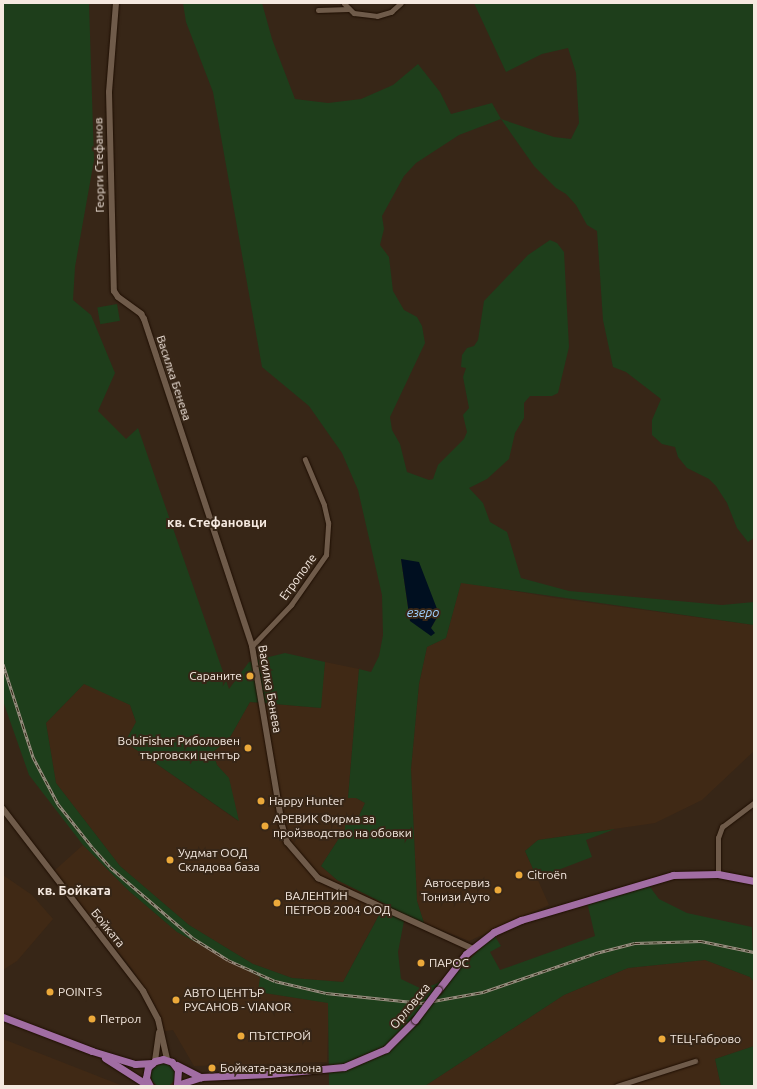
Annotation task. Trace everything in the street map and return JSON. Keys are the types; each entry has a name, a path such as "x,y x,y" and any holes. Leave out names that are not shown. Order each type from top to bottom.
{"main road":[{"name":"Орловска","path":"176,1085 201,1077 277,1074 344,1067 386,1049 415,1020 473,949 494,932 521,920 639,883 683,874 718,874 754,881"},
{"path":"3,1017 92,1051 134,1064 170,1061 178,1070 176,1085"},
{"path":"92,1051 150,1086"},
{"name":"Орловска","path":"170,1061 201,1077"},
{"path":"150,1086 147,1072 154,1062"}],"street":[{"name":"Георги Стефанов","path":"116,3 109,92 113,281 118,297 141,314"},
{"path":"344,3 348,9"},
{"path":"318,10 348,9 360,15 377,16 391,12 401,3"},
{"name":"Василка Бенева","path":"141,314 252,646 282,825 291,848 318,878 473,949"},
{"name":"Етрополе","path":"252,646 283,613 321,564 327,549 328,523 324,505 305,460"},
{"path":"718,874 718,838 722,828 754,803"},
{"name":"Бойката","path":"3,809 144,991 159,1027 170,1061"},
{"name":"Бойката","path":"154,1062 159,1027"},
{"path":"617,1086 695,1060"}],"shaded area":[{"path":"461,582 555,598 754,625 754,751 702,800 655,823 538,840 525,851 549,905 469,941 424,923 417,901 411,769 419,684 427,647 446,638"},
{"path":"325,662 359,669 348,797 356,798 365,803 358,818 345,818 345,829 321,866 337,880 385,903 343,982 292,978 253,964 189,925 120,866 56,783 46,723 84,684 93,686 130,705 136,722 125,742 238,821 229,779 217,765 213,752 229,739 250,702 320,708"},
{"path":"83,845 129,891 177,932 261,977 258,992 329,1003 327,1062 194,1066 173,1030 165,1031 155,1005 132,969 54,871"},
{"path":"3,875 32,895 53,919 17,961 3,970"},
{"name":"ТЕЦ-Габрово","path":"705,960 750,977 754,982 754,1046 715,1059 721,1086 425,1086 564,995 628,968"},
{"path":"3,1039 123,1086 3,1086"}],"green space":[{"path":"3,3 89,3 94,160 75,267 73,300 91,315 115,373 98,411 126,439 138,428 229,689 249,662 285,653 325,662 321,708 250,702 229,739 213,752 217,765 229,778 239,821 125,742 136,722 130,705 84,684 46,723 56,783 120,866 189,925 253,964 292,978 343,982 385,904 337,880 321,866 345,829 345,818 358,818 365,803 356,798 348,798 359,669 371,672 379,656 383,635 382,595 358,490 342,453 309,406 262,367 213,92 186,22 183,3 262,3 272,39 295,99 328,103 361,99 393,85 418,64 440,92 451,114 492,103 501,119 459,135 416,163 404,176 382,216 384,229 380,245 389,257 393,291 404,310 417,317 422,326 425,343 390,417 392,430 400,444 407,472 429,480 433,479 438,465 464,439 467,432 463,415 469,408 463,377 466,368 461,367 462,355 467,348 474,346 478,340 484,301 528,255 550,240 557,243 564,252 569,347 558,393 552,396 530,396 524,403 524,418 515,433 509,459 487,479 469,488 483,503 490,522 507,532 521,578 569,591 722,605 754,602 754,625 461,583 446,638 427,647 419,684 411,769 417,901 424,923 404,921 398,952 401,979 422,989 436,984 462,967 494,935 501,946 490,952 500,970 595,936 587,902 647,883 659,899 687,913 752,927 754,982 750,977 705,960 628,968 564,995 425,1086 329,1086 328,1003 258,992 260,977 177,932 129,891 83,845 29,775 3,701","holes":["401,559 429,593 439,614 431,628 410,621"]},
{"path":"474,3 754,3 754,538 748,542 737,528 727,503 716,486 709,479 687,468 678,457 675,447 662,444 652,435 652,420 661,399 626,372 613,367 603,320 597,231 587,225 576,205 566,194 556,188 534,166 501,119 554,137 571,139 579,123 576,73 568,48 542,54 506,72"},
{"path":"117,304 120,321 100,324 97,307"},
{"path":"615,829 586,840 592,857 537,878 525,851 538,840"},
{"path":"754,1046 754,1086 721,1086 715,1059"},
{"path":"163,1063 172,1066 175,1075 172,1084 163,1087 154,1084 151,1075 154,1066"}],"water":[{"name":"езеро","path":"401,559 419,562 439,614 431,628 435,633 431,636 410,621"}],"railway":[{"path":"3,664 33,757 58,804 93,848 110,867 193,938 228,960 275,981 326,993 422,1003 483,992 596,953 635,943 701,941 754,952"}],"place":[{"name":"Сараните","path":"250,676"},
{"name":"BobiFisher Риболовен търговски център","path":"248,748"},
{"name":"Happy Hunter","path":"261,801"},
{"name":"АРЕВИК Фирма за пройзводство на обовки","path":"265,826"},
{"name":"Уудмат ООД Складова база","path":"170,860"},
{"name":"Citroën","path":"519,875"},
{"name":"Автосервиз Тонизи Ауто","path":"498,890"},
{"name":"ВАЛЕНТИН ПЕТРОВ 2004 ООД","path":"277,903"},
{"name":"ПАРОС","path":"421,963"},
{"name":"POINT-S","path":"50,992"},
{"name":"АВТО ЦЕНТЪР РУСАНОВ - VIANOR","path":"176,1000"},
{"name":"Петрол","path":"92,1019"},
{"name":"ПЪТСТРОЙ","path":"241,1036"},
{"name":"ТЕЦ-Габрово","path":"662,1039"},
{"name":"Бойката-разклона","path":"212,1068"}],"district":[{"name":"кв. Стефановци","path":"217,522"},
{"name":"кв. Бойката","path":"74,890"}]}
